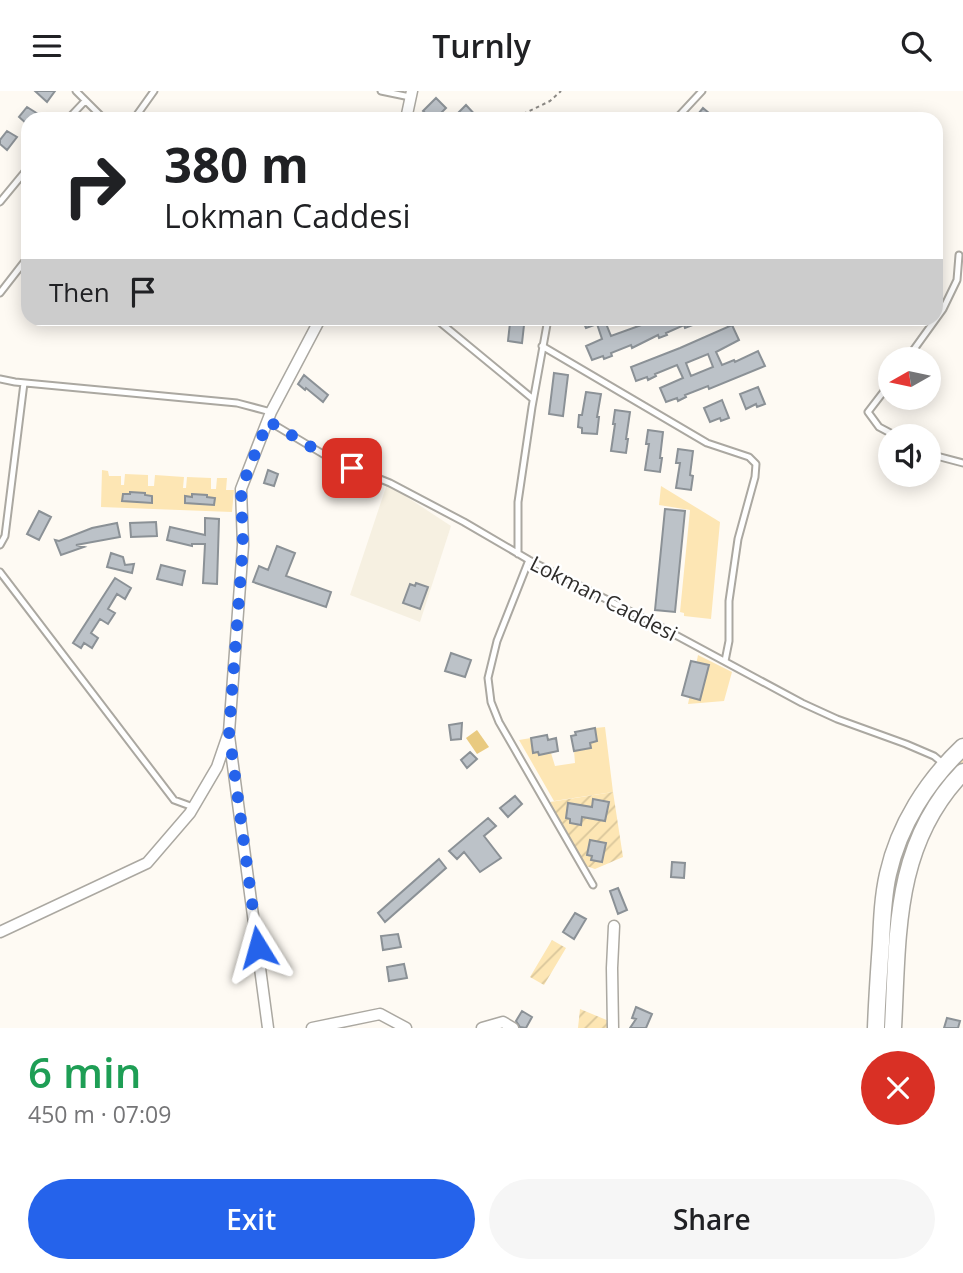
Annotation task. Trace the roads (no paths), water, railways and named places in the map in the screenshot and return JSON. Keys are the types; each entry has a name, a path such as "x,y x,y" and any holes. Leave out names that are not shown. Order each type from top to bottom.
{"main road":[{"path":"876,1028 884,899 896,847 909,816 931,782 963,747"},
{"path":"893,1028 900,909 910,862 927,821 950,786 963,772"}],"street":[{"path":"407,112 411,94"},
{"path":"268,1028 229,732 243,545 241,489 270,417 316,326"},
{"path":"0,932 147,863 193,807 217,767 229,732"},
{"path":"613,1028 614,926"},
{"path":"312,1028 380,1014 406,1028"},
{"path":"482,1028 503,1021 513,1028"}],"lane":[{"path":"76,91 97,112"},
{"path":"139,112 154,91"},
{"path":"381,91 411,94"},
{"path":"682,112 702,91"},
{"path":"75,112 85,101"},
{"path":"0,202 21,176"},
{"path":"943,310 957,280 959,255"},
{"path":"0,293 21,266"},
{"path":"444,326 533,399"},
{"path":"518,554 518,502 546,326"},
{"path":"916,347 931,326"},
{"path":"542,346 707,443 748,457 756,464 738,539 729,601 729,641 724,661"},
{"name":"Lokman Caddesi","path":"0,379 237,403 270,417 333,460 390,482 529,560 802,703 906,744 933,756 944,765"},
{"path":"0,545 5,536 24,383"},
{"path":"878,399 868,412 878,426"},
{"path":"941,457 963,463"},
{"path":"529,560 497,641 488,678 491,702 499,722 593,885"},
{"path":"0,572 174,800 193,807"}]}
